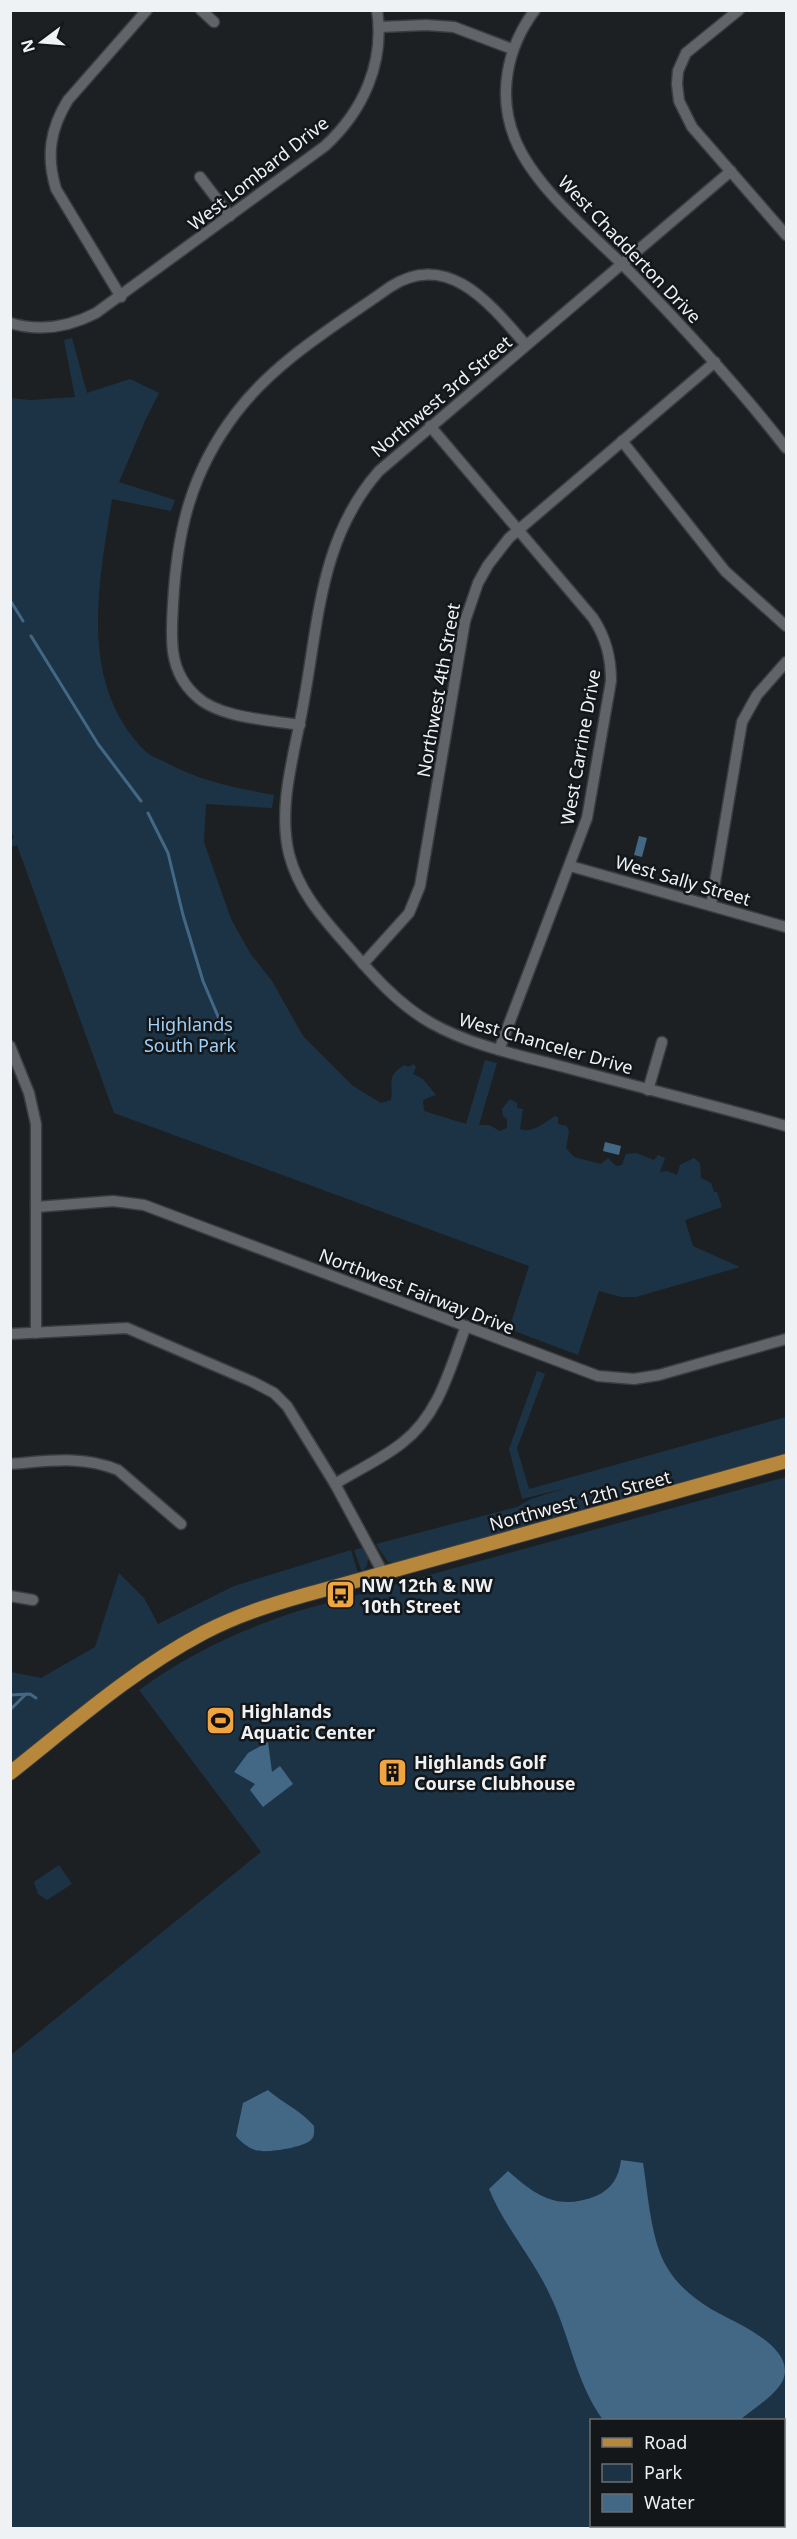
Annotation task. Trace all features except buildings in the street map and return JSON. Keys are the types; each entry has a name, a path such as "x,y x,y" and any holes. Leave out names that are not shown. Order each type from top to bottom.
{"main road":[{"name":"Northwest 12th Street","path":"10,1773 159,1658 204,1632 270,1605 786,1461"}],"street":[{"path":"121,297 56,189 51,173 50,143 59,114 68,100 147,10"},
{"path":"201,10 214,22"},
{"name":"West Lombard Drive","path":"10,322 41,328 68,325 91,316 121,297 313,156 340,132 366,92 375,64 380,27 377,10"},
{"name":"West Chadderton Drive","path":"535,10 518,35 512,49 506,85 506,104 515,140 535,174 739,388 786,448"},
{"path":"739,10 686,53 678,71 677,93 682,111 692,127 785,230"},
{"path":"380,27 426,25 454,27 512,49"},
{"name":"Northwest 3rd Street","path":"300,725 328,567 342,526 363,489 378,471 430,426 623,265 731,171"},
{"path":"200,177 230,216"},
{"path":"300,725 218,710 198,698 189,689 179,675 175,664 171,639 179,535 191,496 211,451 236,413 274,372 390,286 409,276 435,274 459,280 472,290 526,345"},
{"name":"Northwest 4th Street","path":"363,964 402,922 420,886 465,621 471,600 488,565 518,529 715,363"},
{"name":"West Carrine Drive","path":"430,426 593,618 602,632 611,665 611,681 590,803 570,866 499,1050"},
{"path":"622,441 725,571 786,626"},
{"path":"711,905 742,722 757,695 786,662"},
{"name":"West Chanceler Drive","path":"300,725 285,818 289,853 302,888 311,904 391,993 430,1023 452,1034 499,1050 786,1126"},
{"name":"West Sally Street","path":"570,866 786,927"},
{"path":"648,1090 662,1042"},
{"path":"10,1046 29,1093 35,1116 36,1333"},
{"name":"Northwest Fairway Drive","path":"36,1207 113,1202 144,1205 466,1326 581,1372 616,1379 659,1375 786,1340"},
{"path":"335,1484 401,1445 426,1419 437,1402 466,1326"},
{"path":"10,1334 126,1328 263,1386 274,1393 287,1406 335,1484 383,1573"},
{"path":"10,1464 82,1460 106,1465 118,1470 181,1524"},
{"path":"10,1596 33,1600"}],"green space":[{"name":"Highlands South Park","path":"72,338 87,393 130,379 159,393 119,482 175,500 171,511 112,499 102,564 98,631 101,664 109,695 124,724 149,754 204,779 274,795 272,808 206,804 204,842 231,919 250,953 272,981 303,1036 353,1086 381,1103 391,1100 394,1073 404,1065 408,1067 414,1064 416,1067 413,1074 423,1079 436,1095 423,1100 424,1111 466,1124 485,1060 497,1063 479,1125 489,1125 500,1131 507,1128 507,1119 503,1116 502,1109 510,1099 517,1103 517,1108 523,1109 520,1129 533,1129 555,1116 558,1117 558,1124 567,1126 569,1132 566,1148 574,1157 601,1164 608,1158 616,1166 622,1165 626,1154 636,1153 654,1160 658,1155 665,1158 660,1172 667,1171 677,1175 680,1165 694,1158 700,1163 701,1178 711,1183 722,1207 685,1220 693,1246 740,1267 636,1297 621,1297 599,1291 578,1355 509,1329 529,1266 114,1113 17,845 11,847 11,840 14,838 10,827 11,398 31,400 75,397 64,340"},
{"path":"537,1371 545,1374 517,1448 529,1489 786,1417 786,1455 399,1563 388,1562 376,1544 517,1507 531,1499 566,1488 522,1499 509,1449"},
{"path":"786,1477 786,2528 11,2528 11,2055 261,1852 139,1690 196,1654 256,1626 298,1611"},
{"path":"362,1548 368,1558 367,1566 362,1572 354,1550"},
{"path":"351,1550 358,1573 180,1639 140,1664 11,1765 11,1672 41,1678 95,1647 119,1573 144,1598 158,1624 234,1586"},
{"path":"59,1865 72,1884 47,1900 38,1894 34,1882"}],"water":[{"path":"639,836 647,838 642,857 634,855"},
{"path":"605,1142 621,1146 619,1155 603,1151"},
{"path":"268,1742 272,1772 280,1766 293,1784 263,1807 250,1790 255,1784 234,1772 248,1753"},
{"path":"268,2090 314,2126 314,2135 311,2140 293,2147 260,2151 247,2146 236,2136 243,2103"},
{"path":"621,2160 643,2163 651,2218 658,2246 662,2258 677,2281 687,2292 711,2309 760,2336 780,2356 785,2368 783,2380 769,2397 741,2419 602,2419 579,2374 549,2293 502,2216 489,2189 508,2171 538,2194 570,2202 602,2193 610,2186 618,2172"}],"waterway":[{"path":"10,600 23,621"},
{"path":"31,636 98,744 141,801"},
{"path":"148,813 168,853 183,915 203,981 225,1033"},
{"path":"10,1710 26,1694"},
{"path":"10,1695 30,1694 36,1698"}],"place":[{"name":"NW 12th & NW 10th Street","path":"340,1595"},
{"name":"Highlands Aquatic Center","path":"220,1721"},
{"name":"Highlands Golf Course Clubhouse","path":"393,1772"}]}
